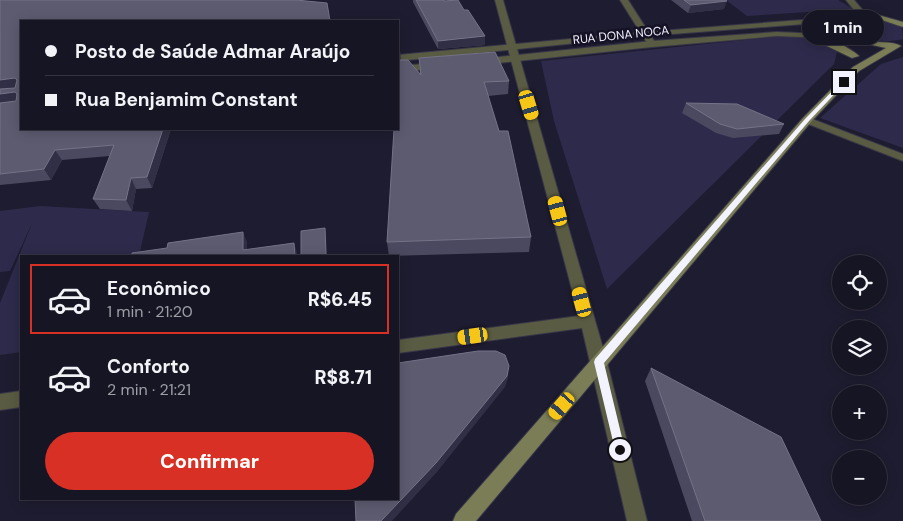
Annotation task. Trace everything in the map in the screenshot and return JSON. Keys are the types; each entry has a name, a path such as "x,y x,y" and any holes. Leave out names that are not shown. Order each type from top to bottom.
{"main road":[{"path":"876,16 898,13"},
{"path":"899,45 856,40 847,37 828,25 828,20 839,14 862,14 876,16 903,25"},
{"path":"811,35 835,45 855,63"},
{"path":"855,63 856,40"},
{"path":"463,521 855,63 899,45"}],"street":[{"path":"499,0 534,120 598,362 637,521"},
{"path":"624,0 652,44"},
{"path":"850,0 862,14"},
{"name":"RUA DONA NOCA","path":"466,63 513,53 646,34 828,20"},
{"name":"RUA DONA NOCA","path":"399,58 513,53 777,34 847,37"},
{"path":"399,69 446,65"},
{"path":"807,120 903,158"},
{"path":"399,347 586,321"},
{"path":"0,402 20,399"}],"shaded area":[{"path":"726,0 838,0 853,9 747,16"},
{"path":"864,16 894,23 902,27 903,39 887,41 870,40 853,34 840,25 842,19"},
{"path":"783,36 797,37 824,44 837,52 834,64 607,289 554,121 541,61"},
{"path":"903,57 903,148 820,118 881,64"},
{"path":"40,206 149,212 139,255 20,255 20,352 0,355 0,303 33,221 10,271 0,272 0,211"}],"building":[{"path":"0,0 296,0 327,3 330,20 20,20 20,130 163,130 147,177 131,178 126,200 93,199 114,145 55,150 44,169 0,174 0,103 16,101 17,94 15,92 0,94 0,89 15,88 17,80 15,78 0,80"},
{"path":"416,0 458,0 464,10 468,10 485,36 438,41"},
{"path":"684,0 725,0 727,1 691,5"},
{"path":"495,52 509,81 484,82 499,131 508,131 531,237 387,242 394,130 399,130 399,60 408,60 421,75 419,58"},
{"path":"686,103 737,104 784,124 737,129 720,124"},
{"path":"325,228 326,255 301,255 301,231"},
{"path":"243,232 243,250 294,243 295,255 132,255 132,253 167,248 168,243"},
{"path":"478,351 496,351 505,355 509,366 507,376 436,463 381,521 356,521 355,500 399,500 399,363"},
{"path":"651,368 781,437 821,521 705,521"}],"route":[{"path":"620,450 598,362 807,120 844,82"}]}
